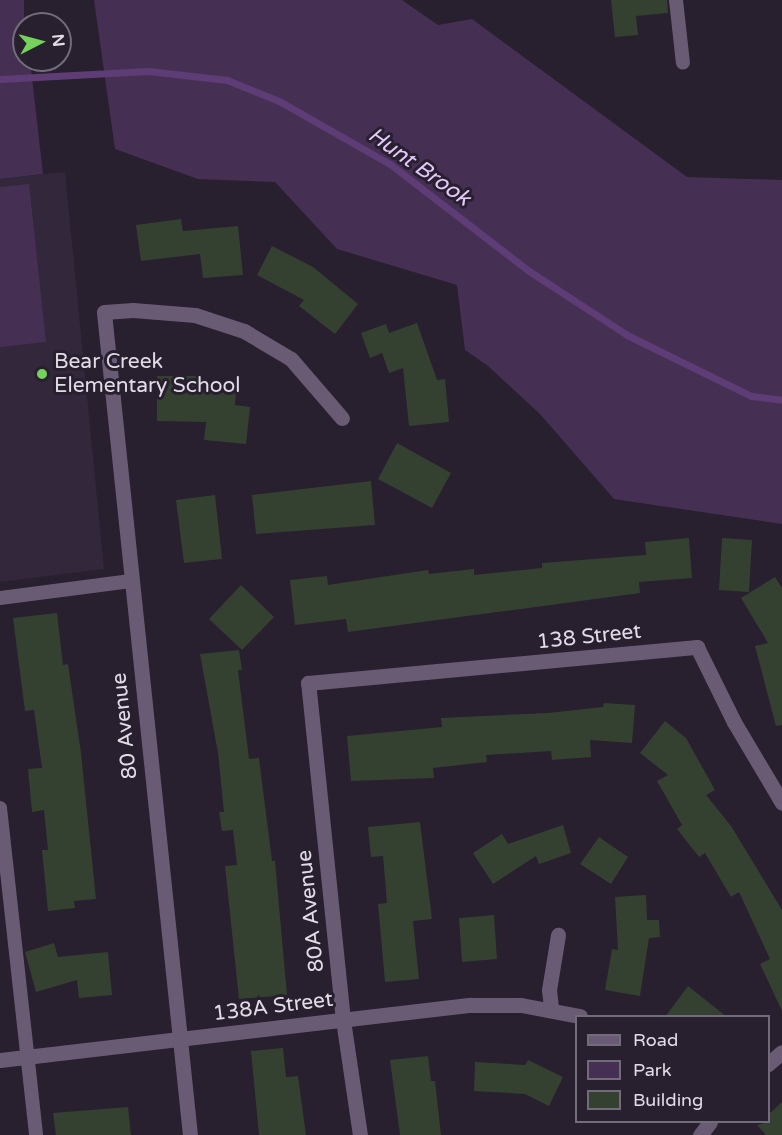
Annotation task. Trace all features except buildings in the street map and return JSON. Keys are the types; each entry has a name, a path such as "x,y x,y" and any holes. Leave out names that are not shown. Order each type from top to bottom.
{"street":[{"name":"80 Avenue","path":"190,1135 178,1040 104,312 133,310 195,315 244,331 291,359 342,418"},
{"name":"138 Street","path":"308,683 697,647 782,803"},
{"name":"80A Avenue","path":"308,683 343,1020 360,1135"},
{"path":"551,1008 549,990 558,935"},
{"name":"138A Street","path":"0,1060 471,1005 551,1008 575,1015"},
{"path":"770,1062 782,1052"},
{"path":"700,1135 709,1123"}],"lane":[{"path":"676,0 683,63"},
{"path":"0,598 131,581"},
{"path":"0,808 36,1135"}],"shaded area":[{"name":"Bear Creek Elementary School","path":"65,172 104,569 0,582 0,179"}],"green space":[{"path":"0,0 24,0 24,12 12,12 12,72 31,72 43,174 0,179"},
{"path":"94,0 402,0 438,25 472,19 687,177 782,180 782,524 614,499 540,414 488,366 465,350 457,285 337,249 275,182 198,179 115,149"},
{"path":"29,184 46,342 0,347 0,187"}],"waterway":[{"name":"Hunt Brook","path":"0,79 148,71 227,80 279,101 390,164 529,271 627,335 751,396 782,400"}],"place":[{"name":"Bear Creek Elementary School","path":"42,374"}]}
